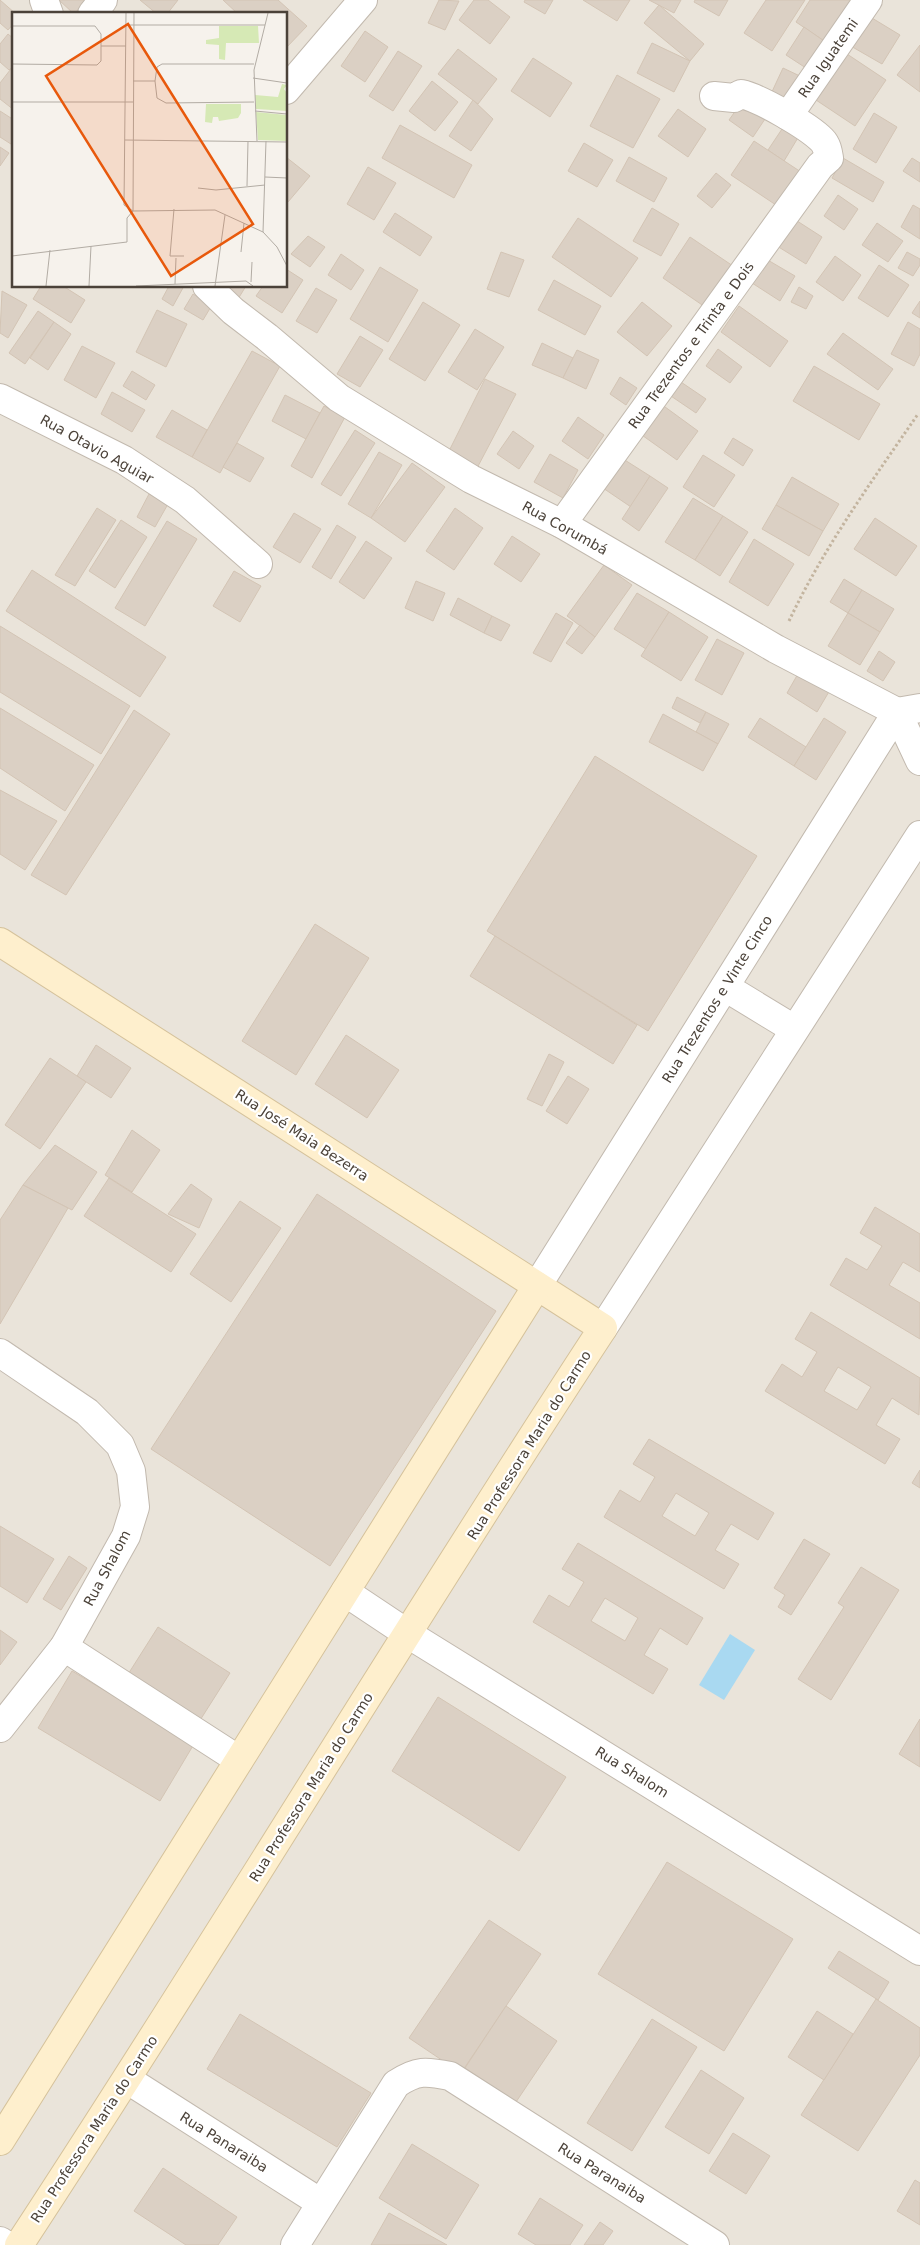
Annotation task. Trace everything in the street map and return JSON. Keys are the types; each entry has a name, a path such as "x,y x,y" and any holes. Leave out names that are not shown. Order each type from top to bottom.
{"street":[{"path":"44,0 48,12"},
{"path":"94,12 103,0"},
{"path":"288,88 363,0"},
{"name":"Rua Iguatemi","path":"788,116 868,0"},
{"path":"724,97 741,94 752,96 788,116"},
{"name":"Rua Trezentos e Trinta e Dois","path":"562,524 820,166 829,158 828,150 823,141 788,116"},
{"name":"Rua Corumbá","path":"209,288 233,311 339,398 471,479 562,524 776,648 909,710"},
{"name":"Rua Otavio Aguiar","path":"0,398 132,465 185,500 258,564"},
{"path":"909,710 920,761"},
{"name":"Rua Trezentos e Vinte Cinco","path":"538,1286 725,987 909,710"},
{"path":"603,1328 920,834"},
{"name":"Rua José Maia Bezerra","path":"0,942 603,1328"},
{"path":"725,987 794,1030"},
{"path":"0,2141 538,1286"},
{"name":"Rua Professora Maria do Carmo","path":"19,2245 128,2080 213,1941 603,1328"},
{"name":"Rua Shalom","path":"0,1353 87,1412 120,1445 131,1471 135,1507 126,1536 64,1647 0,1728"},
{"name":"Rua Shalom","path":"345,1592 408,1634 920,1950"},
{"path":"64,1647 239,1760"},
{"name":"Rua Paranaiba","path":"295,2245 396,2084 411,2074 427,2071 450,2076 715,2245"},
{"name":"Rua Panaraiba","path":"128,2080 321,2203"},
{"path":"0,2241 6,2245"}],"path":[{"path":"776,648 821,560 849,514 918,414"}],"shaded area":[{"path":"0,0 920,0 920,2245 0,2245"}],"water":[{"path":"730,1634 755,1650 724,1700 699,1685"}],"building":[{"path":"0,0 14,12 12,12 12,25 8,30 0,23"},
{"path":"59,0 87,0 76,12 72,12"},
{"path":"140,0 178,0 169,12 155,12"},
{"path":"223,0 278,0 307,26 288,46 288,12 236,12"},
{"path":"439,0 459,1 445,30 428,23"},
{"path":"474,0 488,0 510,17 490,44 459,20"},
{"path":"525,0 553,0 545,14 524,2"},
{"path":"583,0 630,0 617,21"},
{"path":"649,0 681,0 674,13"},
{"path":"695,0 728,0 719,16 694,2"},
{"path":"766,0 805,0 772,51 744,33"},
{"path":"810,0 855,0 827,43 796,22"},
{"path":"659,5 704,44 690,61 644,23"},
{"path":"867,15 900,35 882,64 849,45"},
{"path":"804,27 827,43 809,70 786,55"},
{"path":"365,31 388,47 365,82 341,66"},
{"path":"8,34 12,37 12,67 9,70 0,62 0,44"},
{"path":"652,43 690,61 674,92 637,73"},
{"path":"920,45 920,92 897,75"},
{"path":"458,49 497,79 478,104 438,74"},
{"path":"398,51 422,66 393,111 369,96"},
{"path":"844,52 886,80 855,126 813,98"},
{"path":"533,58 572,83 550,117 511,91"},
{"path":"12,68 12,108 0,99 0,83"},
{"path":"783,68 802,77 788,105 770,96"},
{"path":"617,75 660,99 633,148 590,126"},
{"path":"432,81 458,102 435,131 409,111"},
{"path":"473,100 493,119 471,151 449,136"},
{"path":"741,103 765,119 753,137 729,120"},
{"path":"678,109 706,129 688,157 658,136"},
{"path":"0,111 12,119 12,145 0,137"},
{"path":"874,113 897,127 876,163 853,149"},
{"path":"400,125 472,165 454,198 382,158"},
{"path":"784,126 799,136 784,161 768,150"},
{"path":"754,141 801,172 779,207 731,175"},
{"path":"584,143 613,160 597,187 568,171"},
{"path":"0,147 9,153 0,166"},
{"path":"629,157 667,178 654,202 616,181"},
{"path":"843,158 884,182 873,202 832,178"},
{"path":"912,158 920,163 920,182 903,171"},
{"path":"288,159 310,176 288,202"},
{"path":"368,167 396,183 374,220 347,204"},
{"path":"716,173 731,185 712,208 697,196"},
{"path":"838,195 858,209 844,230 824,216"},
{"path":"913,205 920,209 920,239 901,227"},
{"path":"652,208 679,224 661,256 633,241"},
{"path":"395,213 432,237 420,256 383,232"},
{"path":"578,218 638,258 611,297 552,257"},
{"path":"794,219 822,237 806,264 777,246"},
{"path":"877,223 903,241 888,262 862,245"},
{"path":"308,236 325,247 310,267 291,254"},
{"path":"690,237 736,268 708,309 663,278"},
{"path":"501,252 524,260 509,297 487,289"},
{"path":"907,252 920,259 920,265 913,276 898,268"},
{"path":"341,254 364,270 351,290 328,275"},
{"path":"835,256 861,275 843,301 816,282"},
{"path":"766,259 795,276 780,301 752,283"},
{"path":"879,265 909,285 888,317 858,298"},
{"path":"380,267 418,290 388,342 350,319"},
{"path":"288,270 303,280 282,313 256,296 262,288 288,288"},
{"path":"554,280 601,306 585,335 538,310"},
{"path":"799,287 813,296 806,309 791,302"},
{"path":"40,288 66,288 85,300 71,323 33,299"},
{"path":"168,288 183,288 173,306 162,299"},
{"path":"227,288 245,288 238,299"},
{"path":"316,288 337,300 317,333 296,321"},
{"path":"2,291 27,305 8,338 0,333"},
{"path":"193,294 212,305 203,320 184,309"},
{"path":"920,301 920,318 912,313"},
{"path":"423,302 460,325 425,381 389,359"},
{"path":"642,302 672,326 647,356 617,332"},
{"path":"739,306 788,341 770,367 721,332"},
{"path":"157,310 187,324 166,367 136,352"},
{"path":"38,311 54,322 25,364 9,353"},
{"path":"54,322 71,334 48,370 30,358"},
{"path":"908,322 920,329 920,354 914,366 891,354"},
{"path":"475,329 504,347 477,390 448,372"},
{"path":"843,333 893,369 878,390 827,354"},
{"path":"360,336 383,350 360,387 337,374"},
{"path":"542,343 573,358 563,378 532,365"},
{"path":"82,346 115,363 96,398 64,380"},
{"path":"718,349 742,367 730,383 706,366"},
{"path":"577,350 599,360 586,389 563,378"},
{"path":"252,351 280,366 220,473 192,457"},
{"path":"814,366 880,404 859,440 793,401"},
{"path":"132,371 155,385 146,400 123,386"},
{"path":"620,377 637,388 626,405 610,394"},
{"path":"675,378 706,399 696,413 665,392"},
{"path":"485,379 516,394 476,470 447,455"},
{"path":"112,392 145,410 132,432 101,414"},
{"path":"285,395 320,413 306,439 272,421"},
{"path":"661,404 698,431 677,460 639,433"},
{"path":"324,406 345,417 312,478 291,466"},
{"path":"172,410 207,430 192,457 156,437"},
{"path":"578,417 604,435 588,459 562,441"},
{"path":"355,430 375,443 341,496 321,484"},
{"path":"513,431 534,446 519,469 497,454"},
{"path":"733,438 753,450 743,466 724,453"},
{"path":"237,443 264,458 250,482 223,467"},
{"path":"379,452 402,465 371,518 348,504"},
{"path":"550,454 578,470 563,498 534,482"},
{"path":"703,455 735,475 714,507 683,487"},
{"path":"620,457 650,476 631,507 600,486"},
{"path":"412,463 445,487 405,542 371,518"},
{"path":"650,476 668,488 639,531 622,519"},
{"path":"792,477 839,504 823,531 776,505"},
{"path":"149,494 168,504 155,527 137,517"},
{"path":"693,498 723,516 695,560 665,542"},
{"path":"776,505 823,531 809,556 762,529"},
{"path":"97,508 116,520 75,586 55,575"},
{"path":"455,508 483,528 454,570 426,551"},
{"path":"294,513 321,529 300,563 273,547"},
{"path":"723,516 748,532 720,576 695,560"},
{"path":"875,518 917,546 896,576 854,549"},
{"path":"121,520 147,537 115,588 89,571"},
{"path":"167,521 197,539 145,626 115,608"},
{"path":"337,525 356,537 331,579 312,567"},
{"path":"512,536 540,554 521,582 494,564"},
{"path":"754,539 794,564 768,606 729,582"},
{"path":"366,541 392,558 364,599 339,582"},
{"path":"604,565 632,585 595,637 567,616"},
{"path":"32,570 166,657 140,697 6,611"},
{"path":"234,571 261,586 240,622 213,606"},
{"path":"844,579 862,590 848,613 830,602"},
{"path":"416,581 445,593 433,621 405,608"},
{"path":"862,590 894,609 880,632 848,613"},
{"path":"637,593 669,612 646,649 614,629"},
{"path":"458,598 492,616 484,633 450,615"},
{"path":"669,612 708,637 681,681 641,656"},
{"path":"556,613 573,623 551,662 533,653"},
{"path":"848,613 880,632 860,665 828,646"},
{"path":"492,616 510,625 501,641 484,633"},
{"path":"580,625 595,637 582,654 566,643"},
{"path":"0,626 130,706 101,754 0,692"},
{"path":"717,639 744,653 722,695 695,680"},
{"path":"879,651 895,662 883,681 867,671"},
{"path":"799,672 830,690 817,712 787,693"},
{"path":"677,697 706,712 700,723 672,708"},
{"path":"0,708 94,765 65,811 0,768"},
{"path":"134,710 170,734 66,895 31,875"},
{"path":"706,712 729,724 718,744 696,732"},
{"path":"663,714 718,744 703,771 649,742"},
{"path":"760,718 806,747 794,766 748,737"},
{"path":"824,718 846,732 816,780 794,766"},
{"path":"595,756 757,856 648,1031 487,931"},
{"path":"0,790 57,821 25,870 0,854"},
{"path":"315,924 369,958 296,1075 242,1041"},
{"path":"495,936 637,1025 613,1064 470,976"},
{"path":"346,1035 399,1070 367,1118 315,1084"},
{"path":"96,1045 131,1068 111,1098 77,1076"},
{"path":"549,1054 564,1062 542,1106 527,1099"},
{"path":"50,1058 86,1082 40,1149 5,1125"},
{"path":"568,1076 589,1089 567,1124 546,1111"},
{"path":"132,1130 160,1150 132,1192 105,1175"},
{"path":"55,1145 97,1172 72,1210 23,1185"},
{"path":"109,1178 196,1234 171,1272 84,1216"},
{"path":"191,1184 212,1199 199,1228 168,1214"},
{"path":"23,1185 68,1208 0,1324 0,1220"},
{"path":"317,1194 496,1311 330,1566 151,1449"},
{"path":"240,1201 281,1228 231,1302 190,1274"},
{"path":"875,1207 920,1234 920,1272 903,1262 889,1285 920,1303 920,1339 830,1285 846,1258 867,1270 882,1246 860,1233"},
{"path":"811,1312 920,1378 919,1415 892,1398 876,1425 900,1439 885,1464 765,1391 782,1364 802,1377 817,1352 795,1339","holes":["838,1367 871,1387 857,1410 824,1391"]},
{"path":"649,1439 774,1513 758,1540 731,1524 715,1550 739,1564 724,1589 604,1517 620,1490 640,1502 655,1477 633,1464","holes":["676,1493 709,1513 695,1536 662,1516"]},
{"path":"920,1470 920,1488 912,1483"},
{"path":"0,1526 54,1559 27,1603 0,1586"},
{"path":"804,1539 830,1554 791,1615 778,1607 785,1595 774,1588"},
{"path":"578,1543 703,1618 687,1645 660,1628 644,1655 668,1669 653,1694 533,1622 549,1595 569,1607 584,1582 562,1569","holes":["605,1598 638,1618 625,1641 591,1621"]},
{"path":"69,1556 87,1568 61,1610 43,1599"},
{"path":"861,1567 899,1590 831,1700 798,1679 844,1607 838,1603"},
{"path":"158,1627 230,1673 197,1725 125,1679"},
{"path":"0,1630 17,1642 0,1665"},
{"path":"72,1671 194,1744 160,1801 38,1728"},
{"path":"438,1697 566,1777 519,1851 392,1771"},
{"path":"920,1719 920,1767 899,1754"},
{"path":"667,1862 793,1939 724,2051 598,1974"},
{"path":"489,1920 541,1954 461,2073 409,2038"},
{"path":"839,1951 889,1982 878,2000 828,1968"},
{"path":"876,1999 920,2028 920,2055 858,2151 801,2115"},
{"path":"506,2006 557,2041 516,2102 465,2068"},
{"path":"817,2011 853,2034 824,2080 788,2057"},
{"path":"240,2014 371,2093 337,2147 207,2069"},
{"path":"652,2019 697,2047 632,2151 587,2123"},
{"path":"701,2070 744,2098 709,2154 665,2127"},
{"path":"733,2133 770,2156 746,2194 709,2171"},
{"path":"412,2144 479,2185 446,2239 379,2198"},
{"path":"163,2168 237,2217 218,2245 186,2245 134,2211"},
{"path":"915,2180 920,2183 920,2225 897,2211"},
{"path":"540,2198 583,2225 570,2245 536,2245 518,2234"},
{"path":"389,2213 447,2245 371,2245"},
{"path":"600,2222 613,2231 603,2245 584,2245"}]}
